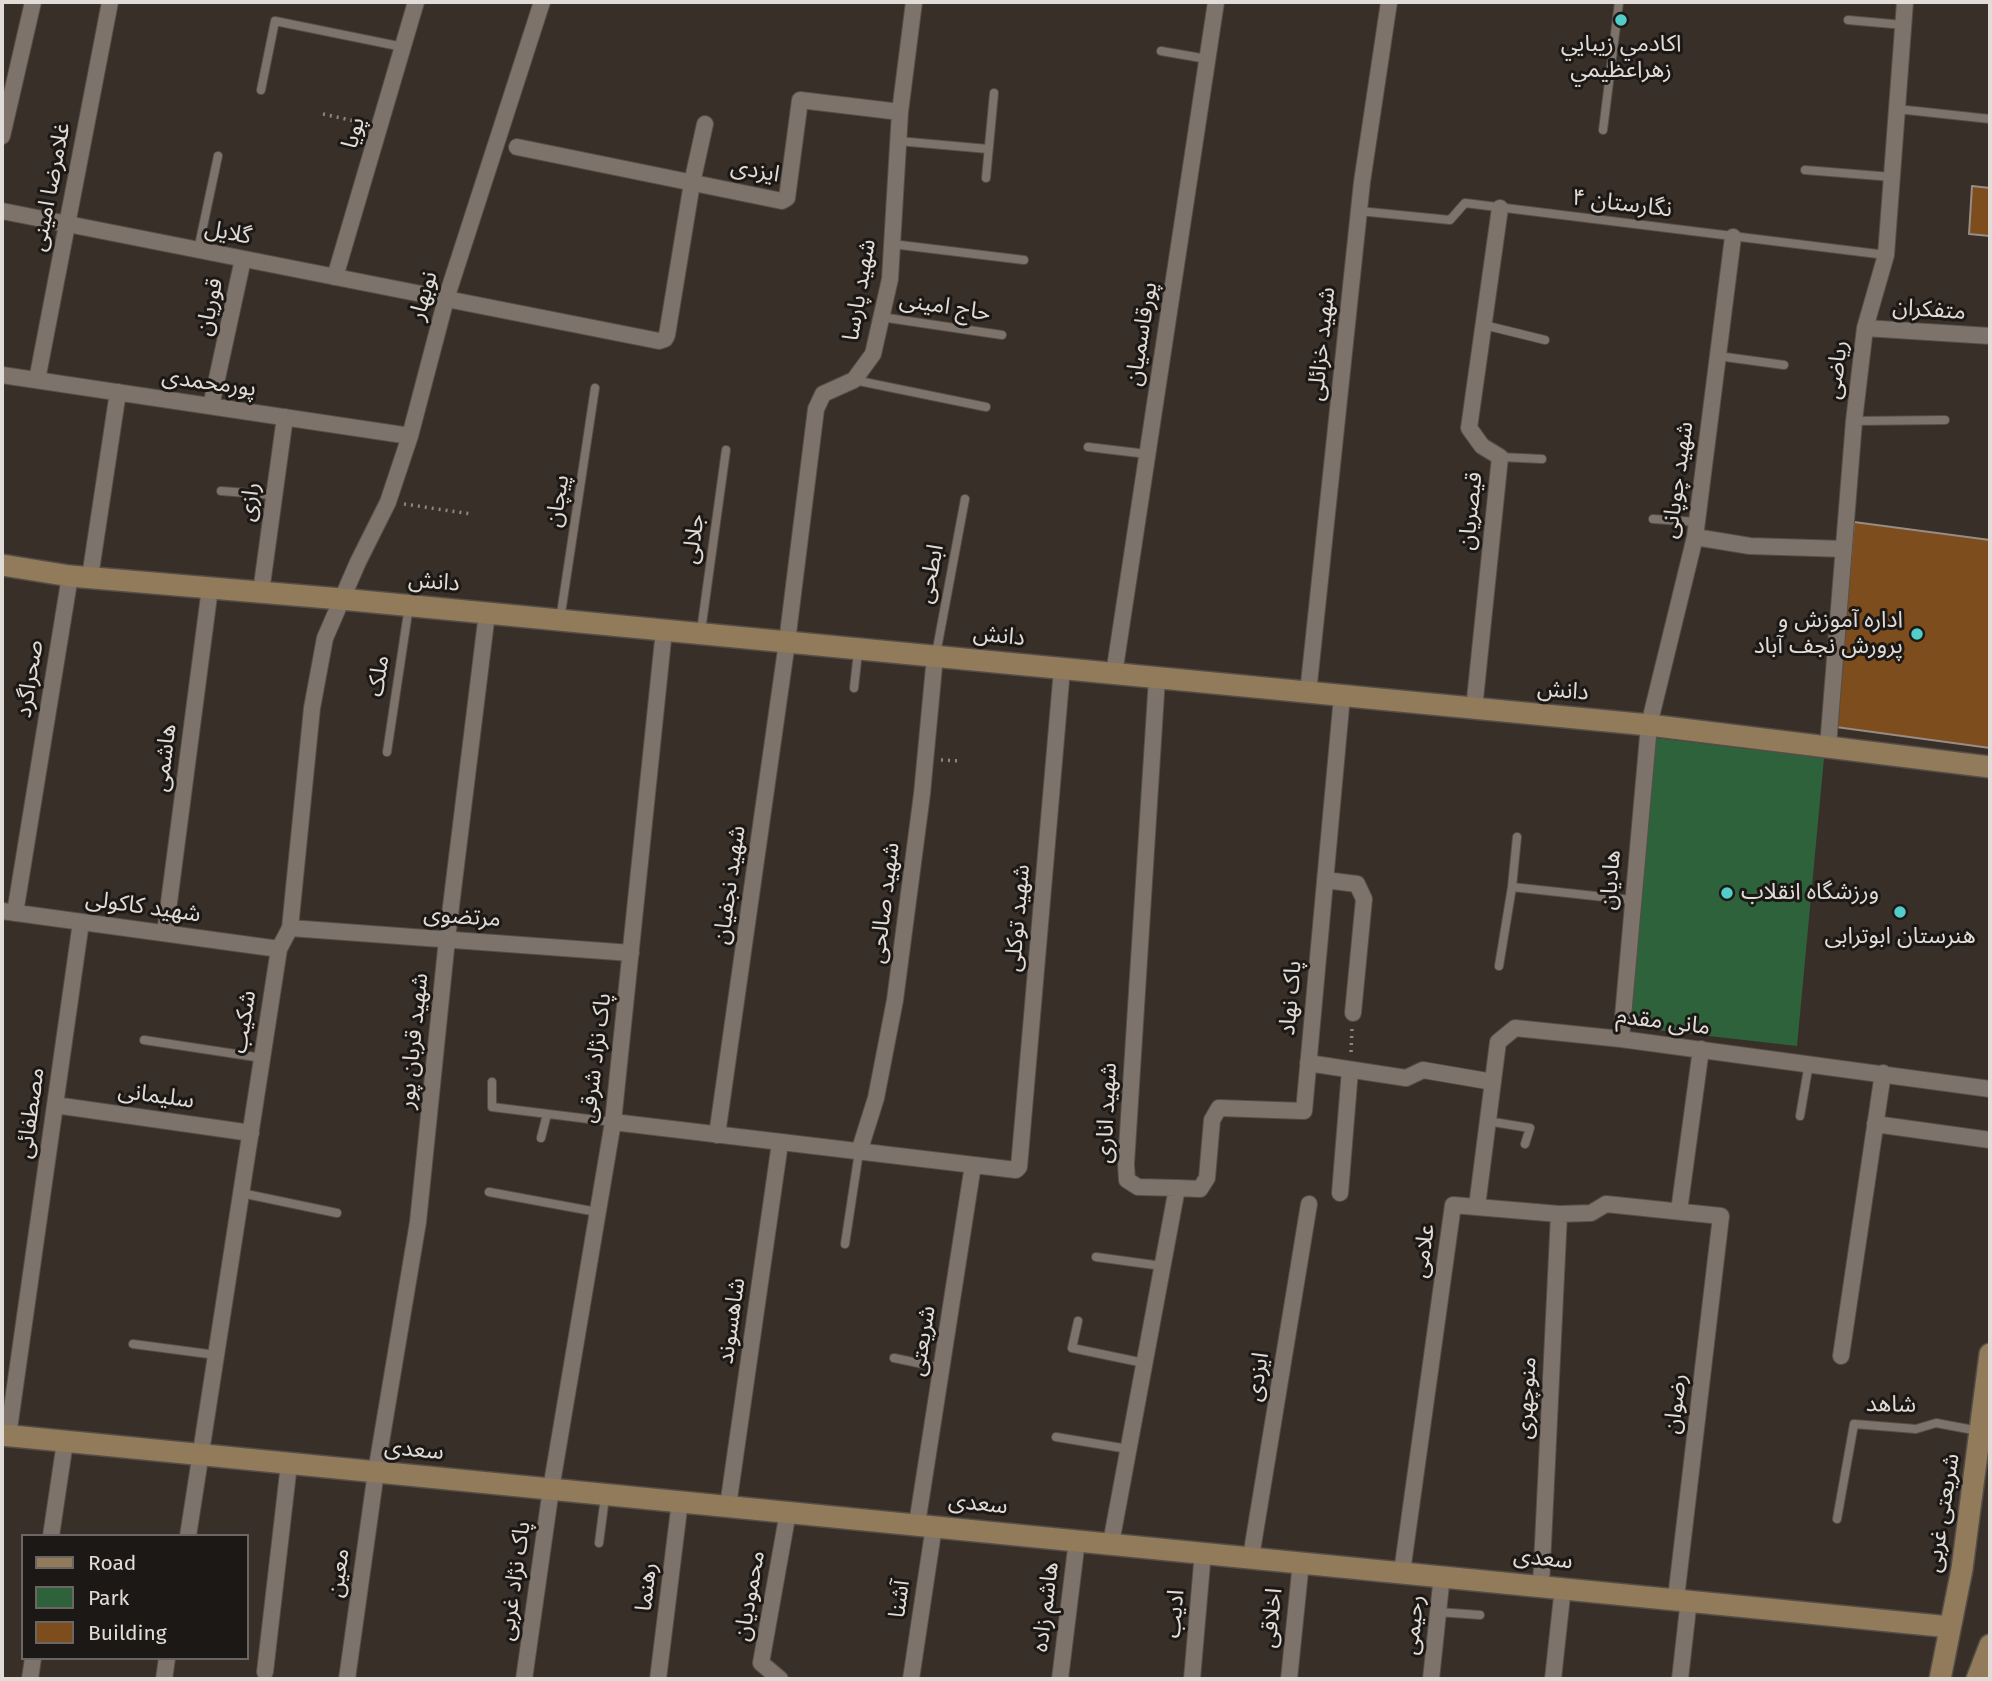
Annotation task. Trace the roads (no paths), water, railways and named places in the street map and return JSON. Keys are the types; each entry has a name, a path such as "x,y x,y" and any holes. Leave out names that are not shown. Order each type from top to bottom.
{"street":[{"path":"2,136 33,2"},
{"name":"غلامرضا امینی","path":"37,380 110,2"},
{"name":"پویا","path":"335,277 416,2"},
{"name":"نوبهار","path":"341,599 388,502 410,436 446,299 542,2"},
{"name":"شهید پارسا","path":"787,642 816,409 823,394 853,380 873,354 890,279 900,113 914,2"},
{"name":"پورقاسمیان","path":"1114,674 1216,2"},
{"name":"شهید خزائلی","path":"1308,693 1359,211 1389,2"},
{"name":"ریاضی","path":"1828,746 1854,421 1865,328 1886,254 1905,2"},
{"name":"ایزدی","path":"517,147 785,201 800,100 900,113"},
{"path":"692,183 705,124"},
{"name":"گلایل","path":"2,211 659,341 664,340 692,183"},
{"name":"قیصریان","path":"1474,709 1500,457 1482,446 1469,428 1500,208"},
{"name":"شهید چوپانی","path":"1649,725 1695,530 1733,237"},
{"name":"قوریان","path":"211,406 243,259"},
{"name":"متفکران","path":"1865,328 1990,336"},
{"name":"پورمحمدی","path":"2,375 410,436"},
{"name":"صحراگرد","path":"9,912 118,392"},
{"name":"رازی","path":"261,592 285,417"},
{"path":"1695,530 1750,546 1844,549"},
{"name":"دانش","path":"2,565 80,577 341,599 1649,725 1990,767"},
{"name":"هاشمی","path":"165,933 210,588"},
{"name":"شکیب","path":"201,1456 279,948 290,928 312,708 325,638 341,599"},
{"name":"شهید قربان پور","path":"376,1472 418,1222 447,939 487,613"},
{"name":"پاک نژاد شرقی","path":"551,1489 612,1122 664,630"},
{"name":"شهید نجفیان","path":"717,1135 787,642"},
{"name":"شهید صالحی","path":"859,1152 876,1098 895,1000 922,794 935,656"},
{"name":"شهید توکلی","path":"973,1165 1016,1170 1019,1167 1062,669"},
{"name":"شهید اناری","path":"1157,678 1126,1164 1127,1180 1138,1187 1177,1188"},
{"name":"پاک نهاد","path":"1177,1188 1200,1189 1208,1178 1212,1120 1219,1108 1304,1111 1342,696"},
{"name":"هادیان","path":"1621,1039 1649,725"},
{"path":"1325,880 1357,884 1364,899 1353,1013"},
{"name":"شهید کاکولی","path":"9,912 279,948"},
{"name":"مصطفائی","path":"5,1436 81,922"},
{"name":"مرتضوی","path":"290,928 631,953"},
{"name":"مانی مقدم","path":"1477,1206 1498,1042 1515,1028 1701,1049 1990,1089"},
{"path":"1679,1212 1701,1049"},
{"path":"1308,1063 1406,1078 1423,1070 1493,1082"},
{"path":"1340,1193 1350,1070"},
{"path":"1841,1356 1883,1073"},
{"name":"سلیمانی","path":"55,1105 250,1133"},
{"path":"612,1122 973,1165"},
{"path":"1875,1124 1990,1140"},
{"name":"شاهسوند","path":"729,1506 780,1143"},
{"name":"شریعتی","path":"926,1525 942,1368 973,1165"},
{"path":"1111,1543 1177,1188"},
{"name":"ایزدی","path":"1251,1557 1309,1204"},
{"name":"علامی","path":"1402,1572 1453,1205 1559,1214 1591,1213 1606,1204 1721,1216"},
{"name":"منوچهری","path":"1541,1585 1559,1214"},
{"name":"رضوان","path":"1680,1679 1682,1599 1721,1216"},
{"name":"شریعتی غربی","path":"1940,1679 1962,1569 1982,1432 1990,1354"},
{"name":"سعدی","path":"5,1436 1442,1575 1950,1627"},
{"path":"51,1534 65,1442"},
{"path":"188,1534 201,1456"},
{"path":"265,1672 289,1464"},
{"name":"معین","path":"347,1679 376,1472"},
{"name":"پاک نژاد غربی","path":"524,1679 551,1489"},
{"name":"رهنما","path":"658,1679 680,1501"},
{"name":"محمودیان","path":"780,1679 761,1663 788,1512"},
{"name":"آشنا","path":"911,1679 926,1525"},
{"name":"هاشم زاده","path":"1060,1679 1077,1540"},
{"name":"ادیب","path":"1192,1679 1203,1552"},
{"name":"اخلاقی","path":"1289,1679 1301,1562"},
{"name":"رحیمی","path":"1431,1679 1442,1575"},
{"path":"1553,1679 1563,1587"},
{"path":"1977,1679 1990,1645"},
{"path":"30,1679 33,1660"},
{"path":"164,1679 167,1660"}],"lane":[{"path":"1603,130 1619,2"},
{"path":"1849,20 1904,24"},
{"path":"261,90 275,21 403,47"},
{"path":"1161,51 1207,59"},
{"path":"986,178 994,93"},
{"path":"1897,109 1990,119"},
{"path":"898,141 988,149"},
{"path":"198,250 218,156"},
{"path":"1805,170 1892,177"},
{"name":"نگارستان ۴","path":"1359,211 1450,220 1465,203 1886,254"},
{"path":"892,244 1024,260"},
{"name":"حاج امینی","path":"881,317 1002,335"},
{"path":"1484,325 1545,340"},
{"path":"1718,356 1783,365"},
{"path":"853,380 986,407"},
{"name":"پیچان","path":"560,620 595,388"},
{"path":"1854,421 1945,420"},
{"path":"1088,447 1147,454"},
{"name":"جلالی","path":"700,633 726,450"},
{"path":"1500,457 1542,459"},
{"path":"221,491 274,495"},
{"name":"ابطحی","path":"935,656 965,499"},
{"path":"1653,519 1695,530"},
{"name":"ملک","path":"387,752 409,606"},
{"path":"854,688 859,649"},
{"path":"1499,966 1517,837"},
{"path":"1512,887 1632,900"},
{"path":"144,1040 262,1058"},
{"path":"1800,1116 1809,1063"},
{"path":"492,1082 492,1107 612,1122"},
{"path":"541,1138 547,1114"},
{"path":"1487,1121 1530,1128 1525,1144"},
{"path":"845,1244 859,1152"},
{"path":"489,1192 597,1212"},
{"path":"241,1193 337,1213"},
{"path":"1096,1257 1162,1266"},
{"path":"1078,1321 1072,1348 1144,1363"},
{"path":"133,1344 216,1355"},
{"path":"894,1358 942,1368"},
{"name":"شاهد","path":"1837,1519 1854,1424 1916,1429 1936,1423 1982,1432"},
{"path":"1056,1437 1128,1449"},
{"path":"599,1543 605,1494"},
{"path":"1438,1612 1480,1615"}],"place":[{"name":"اكادمي زيبايي زهراعظيمي","path":"1621,20"},
{"name":"اداره آموزش و پرورش نجف آباد","path":"1917,634"},
{"name":"ورزشگاه انقلاب","path":"1727,893"},
{"name":"هنرستان ابوترابی","path":"1900,912"}]}
